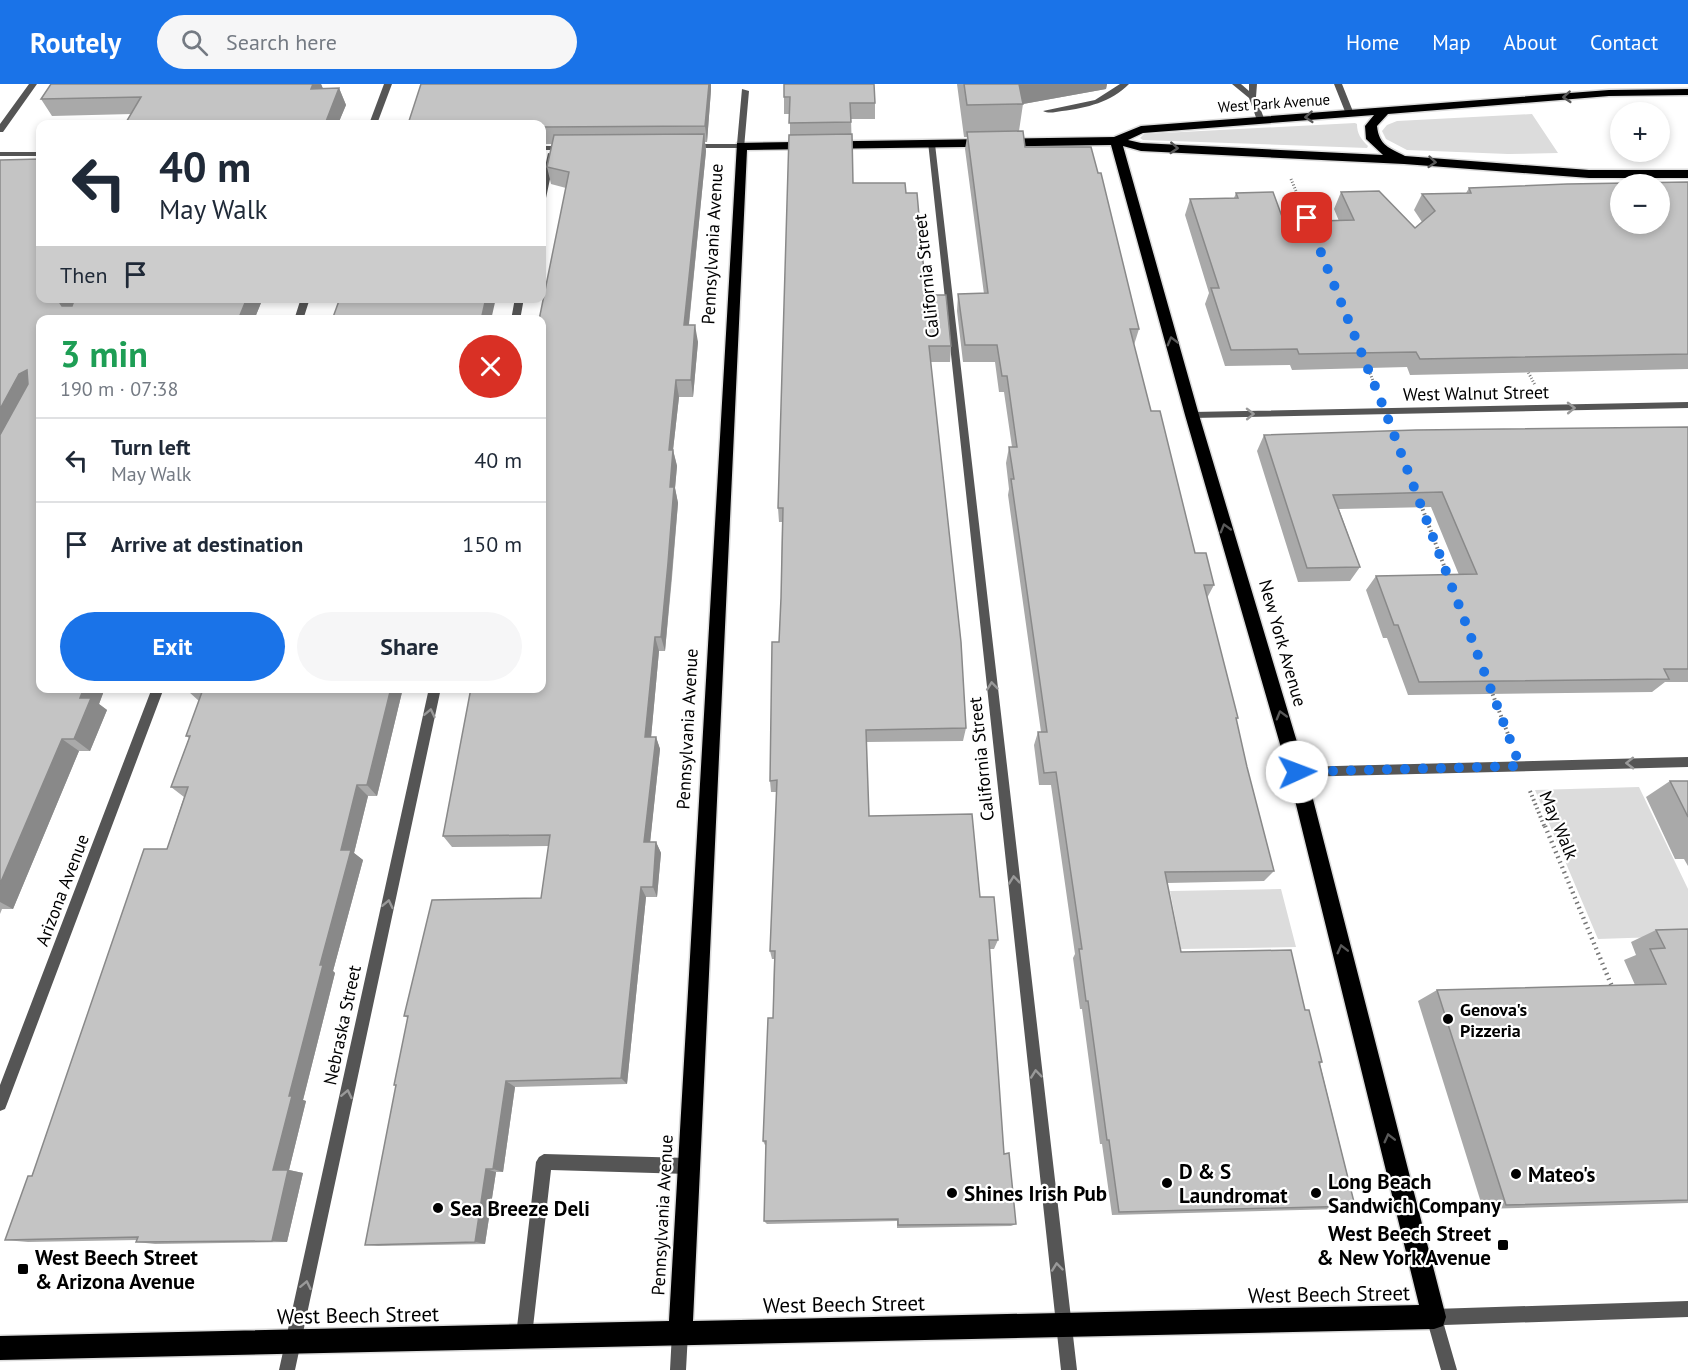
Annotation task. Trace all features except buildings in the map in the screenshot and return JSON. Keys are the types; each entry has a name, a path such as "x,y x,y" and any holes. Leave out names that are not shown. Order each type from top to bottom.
{"highway":[{"name":"West Park Avenue","path":"1116,141 1141,130 1609,93 1688,92"},
{"path":"1384,111 1371,126 1371,139 1383,150 1404,160"},
{"name":"West Park Avenue","path":"741,146 1116,141 1141,147 1404,160 1589,174 1688,174"},
{"name":"New York Avenue","path":"1116,141 1192,415 1297,772 1434,1317"},
{"name":"Pennsylvania Avenue","path":"680,1333 741,146"},
{"name":"West Beech Street","path":"0,1348 1434,1317"}],"street":[{"path":"0,130 33,84"},
{"path":"374,120 388,84"},
{"path":"1047,111 1096,103 1116,93 1125,84"},
{"path":"1236,84 1252,97"},
{"path":"1253,84 1252,97 1261,120"},
{"path":"1338,84 1350,114"},
{"name":"Pennsylvania Avenue","path":"741,146 745,92"},
{"name":"California Street","path":"931,144 1069,1370"},
{"name":"West Park Avenue","path":"682,146 741,146"},
{"path":"546,148 576,148"},
{"path":"546,178 552,148"},
{"path":"0,154 36,153"},
{"name":"West Walnut Street","path":"1192,415 1688,405"},
{"name":"Arizona Avenue","path":"0,1104 156,693"},
{"name":"Nebraska Street","path":"287,1370 434,693"},
{"path":"1297,772 1688,762"},
{"path":"524,1336 544,1162 688,1166"},
{"name":"West Beech Street","path":"1434,1317 1688,1309"},
{"name":"New York Avenue","path":"1434,1317 1449,1370"},
{"name":"Pennsylvania Avenue","path":"678,1370 680,1333"}],"path":[{"path":"1281,154 1311,229"},
{"path":"1364,358 1385,411"},
{"path":"1419,500 1453,588"},
{"name":"May Walk","path":"1491,688 1520,766 1615,995"}],"shaded area":[{"path":"1532,114 1558,153 1508,154 1407,150 1386,139 1382,131 1387,125 1397,121"},
{"path":"1355,123 1367,148 1143,140 1140,138 1144,134"},
{"path":"1639,787 1688,889 1688,936 1598,939 1535,790"},
{"path":"1281,889 1296,947 1181,949 1170,891"}],"place":[{"name":"Genova's Pizzeria","path":"1448,1019"},
{"name":"Mateo's","path":"1516,1174"},
{"name":"D & S Laundromat","path":"1167,1183"},
{"name":"Shines Irish Pub","path":"952,1193"},
{"name":"Long Beach Sandwich Company","path":"1316,1193"},
{"name":"Sea Breeze Deli","path":"438,1208"},
{"name":"West Beech Street & New York Avenue","path":"1503,1245"},
{"name":"West Beech Street & Arizona Avenue","path":"23,1269"}],"route":[{"path":"1297,772 1520,766 1385,411 1307,218"}]}
